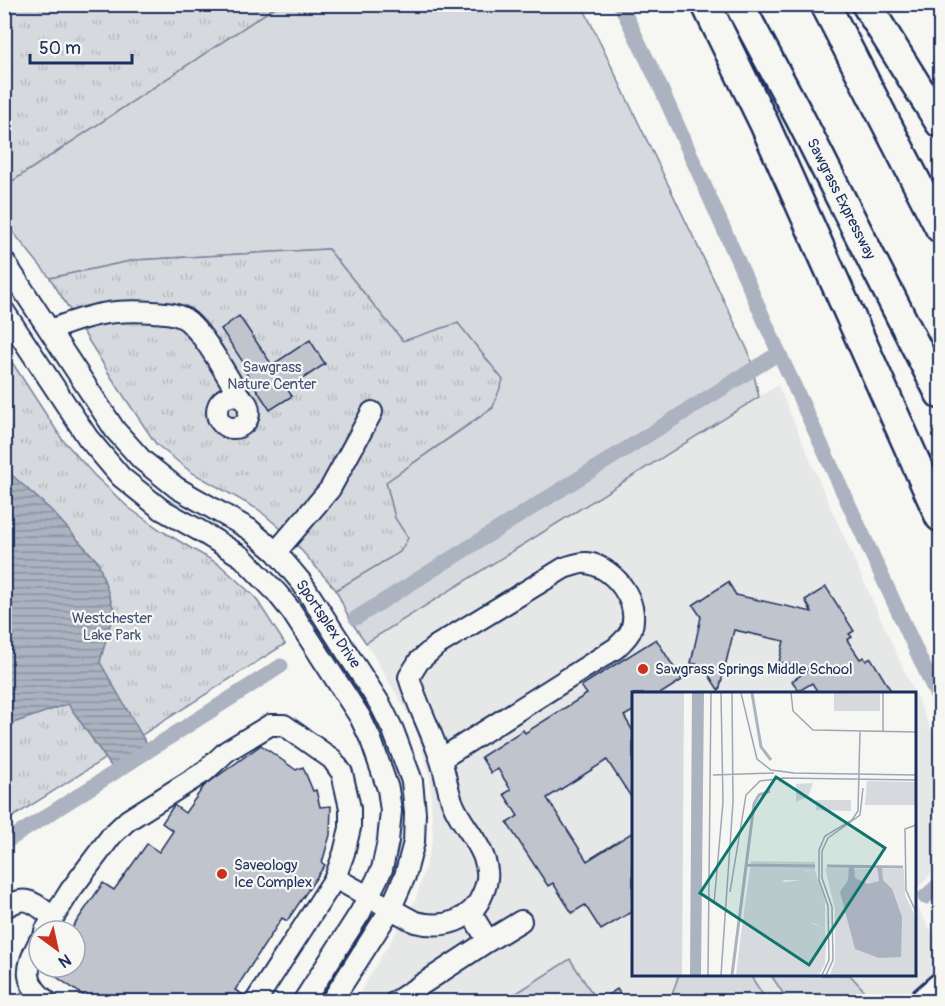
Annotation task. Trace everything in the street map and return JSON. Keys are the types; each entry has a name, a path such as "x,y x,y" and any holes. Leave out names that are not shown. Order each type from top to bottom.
{"highway":[{"path":"706,4 764,123 940,517"},
{"name":"Sawgrass Expressway","path":"739,4 800,118 940,394"},
{"path":"825,4 940,228"},
{"path":"866,4 940,123"},
{"path":"924,1002 940,988"}],"street":[{"name":"Sportsplex Drive","path":"4,261 115,430 142,460 177,488 249,529 280,557 310,594 380,704 393,730 412,781 416,813 414,842 405,876 390,910 331,1002"},
{"path":"50,330 100,313 128,310 172,314 186,319 198,331 240,397"},
{"name":"Sportsplex Drive","path":"4,311 88,438 121,477 161,509 242,557 292,612 360,717 371,740 388,789 391,812 382,869 368,897 303,1002"},
{"path":"262,577 280,557 330,489 372,412"},
{"path":"335,878 415,922 444,925 460,920 471,913 481,899 487,884 488,871 483,856 451,800 441,759 414,695 409,677 419,660 436,646 564,568 585,562 605,569 623,586 633,612 631,631 616,648 441,759"},
{"path":"53,919 112,835 128,820 204,772 227,751 270,725 284,725 332,759 342,773 350,808 350,828 335,878 255,1002"},
{"path":"388,789 412,781"},
{"path":"4,908 17,900 24,900 30,902 45,919"},
{"path":"471,913 488,941"},
{"path":"395,1002 521,921"},
{"path":"30,979 36,990 48,1002"}],"shaded area":[{"name":"Sawgrass Springs Middle School","path":"778,385 914,692 632,692 632,976 915,976 915,904 940,945 940,976 901,1002 354,1002 416,899 433,839 430,777 415,726 366,643"},
{"path":"4,468 51,510 98,562 114,610 100,662 150,750 115,772 68,704 5,726"},
{"name":"Sawgrass Springs Middle School","path":"915,695 940,750 940,862 926,880 915,889"}],"green space":[{"path":"5,4 278,4 278,5 5,186"},
{"path":"278,5 582,5 749,353 759,397 366,643 350,620 336,590 399,552 395,518 386,482 493,408 403,341 328,249 135,260 50,278 5,222 4,186"},
{"name":"Sawgrass Nature Center","path":"328,249 403,341 458,323 503,380 493,407 386,482 395,518 408,538 400,552 336,590 288,535 259,510 191,472 156,444 50,278 135,260"},
{"name":"Westchester Lake Park","path":"4,350 62,439 94,475 129,508 162,531 220,565 255,597 285,644 5,822"},
{"path":"570,959 597,1001 504,1001"},
{"path":"678,976 751,976 767,1001 670,1001"},
{"path":"772,976 851,976 869,1000 788,1001"}],"building":[{"path":"239,316 272,365 310,340 325,364 287,389 292,396 270,410 246,373 249,371 221,329"},
{"path":"728,582 736,595 812,612 805,600 826,587 854,631 849,634 852,637 847,640 860,659 864,657 866,661 871,658 892,692 818,692 812,683 799,691 792,681 810,669 779,662 784,641 734,630 719,691 708,674 709,667 691,663 701,617 693,605"},
{"path":"656,639 682,680 663,692 632,692 632,712 624,716 632,729 632,798 607,760 547,798 587,861 632,833 632,912 601,930 585,905 572,913 553,883 548,886 507,823 518,816 504,794 511,790 498,769 491,773 481,757 523,730 525,733 587,694 581,686"},
{"name":"Saveology Ice Complex","path":"261,745 296,770 303,767 313,791 316,790 320,807 331,806 330,835 322,863 325,865 287,921 282,918 235,990 245,996 243,1002 93,1002 59,979 87,979 87,919 78,919 103,883 114,890 147,844 159,852 173,831 162,823 174,805 185,813 204,786"},
{"path":"617,989 626,1002 597,1002"}],"waterway":[{"path":"620,4 659,84 779,353 940,702"},
{"path":"356,618 779,353"},
{"path":"4,843 281,666"},
{"path":"925,897 940,884"}],"place":[{"name":"Sawgrass Springs Middle School","path":"643,669"},
{"name":"Saveology Ice Complex","path":"222,874"}]}
